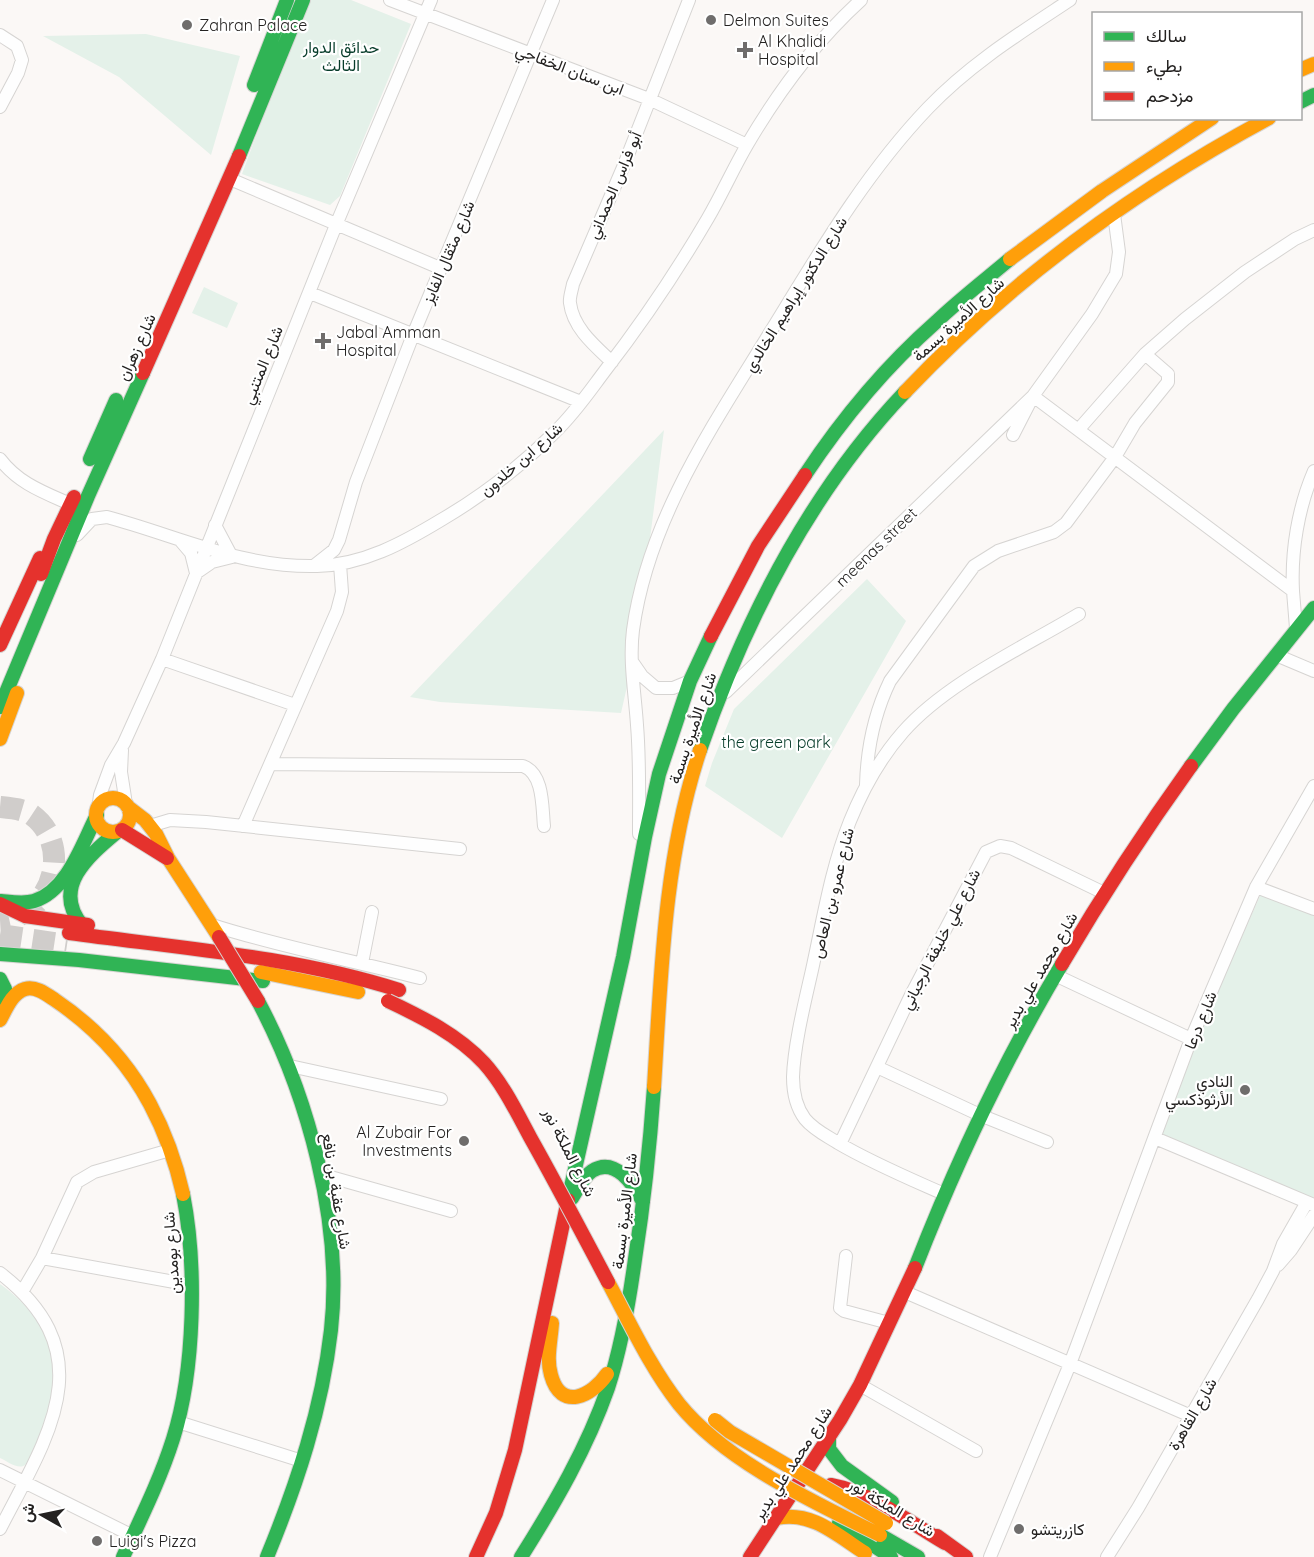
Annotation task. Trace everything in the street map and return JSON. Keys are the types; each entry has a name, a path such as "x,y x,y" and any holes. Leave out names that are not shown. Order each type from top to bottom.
{"main road":[{"name":"شارع زهران","path":"0,707 54,576 70,504 219,173 287,0"},
{"name":"شارع زهران","path":"0,674 230,179 303,0"},
{"name":"شارع الأميرة بسمة","path":"476,1557 496,1514 515,1450 577,1158 621,967 659,774 690,681 721,614 758,546 833,433 884,373 935,322 1023,249 1102,191 1209,120"},
{"name":"شارع الأميرة بسمة","path":"521,1557 561,1495 576,1467 600,1410 620,1350 648,1162 662,969 676,837 690,782 719,698 759,605 789,551 839,474 869,433 915,381 971,325 1046,264 1114,214 1222,143 1265,120"},
{"path":"0,645 36,565 61,542"},
{"path":"0,739 48,606 54,576"},
{"name":"شارع محمد علي بدير","path":"750,1557 829,1438 860,1385 905,1292 944,1194 980,1115 1055,975 1104,893 1189,768 1296,628 1314,608"},
{"path":"82,925 70,908 70,888 92,854 119,831 130,820 127,806 113,799 104,802 97,812 99,824 111,832 119,831"},
{"name":"شارع عقبة بن نافع","path":"127,806 150,826 216,931 272,1027 290,1066 304,1107 320,1174 332,1261 331,1329 318,1403 302,1461 267,1557"},
{"name":"شارع المتنبي","path":"2,906 40,899 53,890 64,876 97,812"},
{"name":"شارع عقبة بن نافع","path":"119,831 150,845 168,858"},
{"path":"2,906 37,918 228,945 273,955 298,964"},
{"name":"شارع الملكة نور","path":"403,992 364,979 298,964 68,939 211,963 351,991 388,1001 425,1019 457,1040 483,1062 516,1109 653,1365 689,1415 720,1444 823,1507 966,1557"},
{"path":"2,953 279,983 297,980"},
{"path":"0,979 5,989 7,1003 0,1020"},
{"name":"شارع بومدين","path":"7,1003 25,990 37,990 60,1003 97,1032 117,1055 138,1084 154,1113 170,1150 187,1214 191,1285 189,1346 178,1422 153,1489 123,1557"},
{"name":"شارع الملكة نور","path":"437,1011 462,1027 488,1050 516,1088 545,1138 590,1230 664,1361 700,1406 730,1432 824,1486 918,1557"},
{"path":"568,1203 591,1172 602,1167 623,1173 643,1202"},
{"path":"555,1267 550,1371 556,1387 567,1395 586,1396 603,1382 620,1350"},
{"name":"شارع الملكة نور","path":"829,1438 829,1449 842,1466 922,1523 943,1550"},
{"path":"824,1486 835,1484 847,1488 906,1521 943,1550"},
{"path":"823,1507 839,1523 891,1557"},
{"path":"777,1518 793,1515 804,1517 818,1523 872,1557"}],"street":[{"name":"ابن سنان الخفاجي","path":"390,0 649,99 747,145"},
{"name":"شارع المتنبي","path":"97,812 104,783 162,659 336,225 431,0"},
{"name":"شارع مثقال الفايز","path":"314,566 336,546 359,473 413,334 553,0"},
{"name":"أبو فراس الحمداني","path":"612,362 584,333 574,318 569,302 580,266 624,165 689,0"},
{"name":"شارع ابن خلدون","path":"61,542 88,522 99,517 111,518 232,557 280,564 314,566 340,564 386,550 462,507 556,432 581,402 612,362 683,259 747,145 790,80 814,49 861,0"},
{"name":"شارع الدكتور إبراهيم الخالدي","path":"639,869 638,746 632,640 638,605 657,537 671,502 826,239 873,174 940,96 991,52 1070,0"},
{"path":"0,35 16,46 22,60 0,107"},
{"path":"230,179 440,268"},
{"path":"1013,435 1033,396 1092,314 1116,274 1119,252 1114,214"},
{"path":"1079,429 1145,354 1185,319 1245,272 1314,230"},
{"path":"309,293 499,367 581,402"},
{"path":"866,786 868,746 885,692 904,661 974,566 987,557 1016,544 1054,532 1076,512 1135,423 1168,382 1166,372 1145,354"},
{"path":"1033,396 1293,591"},
{"name":"meenas street","path":"719,698 1033,396"},
{"path":"0,459 8,470 25,483 70,504"},
{"path":"1296,628 1293,591 1297,530 1314,471"},
{"path":"180,539 190,553 196,573 212,562 232,557 215,525"},
{"path":"243,825 340,601 342,584 340,564"},
{"name":"شارع عمرو بن العاص","path":"944,1194 870,1161 817,1130 805,1118 795,1099 793,1074 804,1010 836,864 850,821 866,786 911,723 930,707 991,665 1079,614"},
{"path":"1276,655 1314,671"},
{"path":"162,659 295,705"},
{"path":"633,662 642,676 656,688 673,688 690,681"},
{"name":"شارع المتنبي","path":"124,742 120,772 127,806"},
{"path":"271,764 382,763 523,766 529,768 537,779 544,826"},
{"name":"شارع درعا","path":"990,1557 1070,1364 1191,1039 1256,887 1314,786"},
{"path":"150,826 160,822 181,820 460,849"},
{"name":"شارع علي خليفة الرجباني","path":"840,1144 911,995 986,852 1000,846 1011,848 1104,893"},
{"path":"1256,887 1314,909"},
{"path":"362,963 372,912"},
{"path":"216,931 420,978"},
{"path":"1055,975 1191,1039"},
{"path":"290,1066 441,1099"},
{"path":"877,1067 980,1115 1047,1142"},
{"path":"1155,1138 1310,1203"},
{"path":"22,1292 42,1257 77,1182 94,1172 170,1150"},
{"path":"320,1174 451,1211"},
{"name":"شارع القاهرة","path":"1106,1556 1138,1508 1273,1271 1283,1244 1310,1203"},
{"name":"شارع القاهرة","path":"1273,1271 1291,1250 1314,1215"},
{"path":"846,1256 840,1308 889,1323"},
{"path":"42,1257 191,1285"},
{"path":"0,1273 22,1292 48,1329 56,1349 60,1371 59,1394 54,1417 0,1529"},
{"path":"905,1292 1191,1416"},
{"path":"860,1385 976,1451"},
{"path":"178,1422 302,1461"},
{"path":"0,1470 133,1536"}],"green space":[{"name":"حدائق الدوار الثالث","path":"306,0 351,0 411,24 340,196 330,205 242,174"},
{"path":"146,34 240,56 211,155 119,77 43,36"},
{"path":"204,287 238,303 227,328 192,313"},
{"path":"664,430 636,647 621,713 440,702 410,697"},
{"name":"the green park","path":"867,579 906,621 782,838 705,786 712,763 734,709"},
{"name":"النادي الأرثوذكسي","path":"1263,889 1314,908 1314,1204 1157,1137 1195,1042"},
{"path":"0,1284 26,1306 46,1334 56,1370 56,1393 52,1407 28,1461 22,1466 16,1466 0,1458"}],"tunnel":[{"path":"0,807 13,808 32,815 45,828 52,844 54,861 51,878 44,894 33,907 18,916 0,920"},
{"path":"0,935 67,945"}],"traffic: fast":[{"path":"254,85 287,0"},
{"path":"239,156 303,0"},
{"path":"1302,101 1314,95"},
{"path":"805,475 849,414 899,357 954,306 1010,259"},
{"path":"0,707 88,496 143,373"},
{"path":"700,750 738,653 783,560 839,472 870,431 905,392"},
{"path":"90,459 116,400"},
{"path":"1191,766 1233,709 1314,608"},
{"path":"568,1200 623,957 659,774 690,681 711,636"},
{"path":"1,901 22,903 34,901 56,887 73,865 97,815"},
{"path":"82,925 73,911 70,898 72,886 85,862 117,832"},
{"path":"0,954 79,960 263,981"},
{"path":"915,1268 982,1113 1020,1038 1062,964"},
{"path":"0,979 5,989 7,1003"},
{"path":"258,1001 292,1077 318,1161 332,1247 333,1289 327,1359 315,1417 298,1474 267,1557"},
{"path":"521,1557 580,1454 600,1410 613,1372 630,1292 638,1238 654,1087"},
{"path":"572,1198 583,1180 592,1171 600,1167 608,1167 623,1174 643,1202"},
{"path":"123,1557 168,1454 186,1382 190,1350 192,1285 183,1194"},
{"path":"829,1438 829,1449 842,1466 892,1502"},
{"path":"839,1523 891,1557"},
{"path":"880,1535 918,1557"}],"traffic: slow":[{"path":"1302,69 1314,64"},
{"path":"1010,259 1102,191 1209,120"},
{"path":"905,392 987,313 1076,241 1122,207 1170,176 1265,120"},
{"path":"0,739 17,693"},
{"path":"654,1087 662,959 671,874 688,791 700,750"},
{"path":"113,798 125,803 130,815 125,827 113,832 101,827 96,815 101,803 113,798"},
{"path":"128,807 145,820 156,834 168,858 219,937"},
{"path":"261,972 358,992"},
{"path":"0,1020 16,994 25,989 33,989 41,991 70,1010 97,1033 131,1073 150,1104 170,1148 183,1194"},
{"path":"608,1282 659,1375 679,1404 698,1425 772,1479 880,1535"},
{"path":"552,1323 550,1369 556,1386 562,1394 569,1397 585,1394 601,1382 607,1374"},
{"path":"715,1420 730,1432 886,1523"},
{"path":"777,1518 790,1517 813,1521 865,1553"}],"traffic: jam":[{"path":"143,373 239,156"},
{"path":"711,636 758,546 805,475"},
{"path":"41,574 54,539 74,497"},
{"path":"0,645 40,558"},
{"path":"1062,964 1124,864 1191,766"},
{"path":"122,830 167,858"},
{"path":"0,904 25,916 88,925"},
{"path":"69,933 277,961 359,978 399,990"},
{"path":"219,937 258,1001"},
{"path":"388,1001 451,1035 474,1053 491,1071 514,1108 608,1282"},
{"path":"476,1557 496,1513 515,1450 568,1200"},
{"path":"750,1557 840,1420 860,1385 915,1268"},
{"path":"831,1485 875,1501 945,1543"},
{"path":"937,1536 966,1557"}],"place":[{"name":"Delmon Suites","path":"711,20"},
{"name":"Zahran Palace","path":"187,25"},
{"name":"Al Khalidi Hospital","path":"745,50"},
{"name":"Jabal Amman Hospital","path":"323,341"},
{"name":"النادي الأرثوذكسي","path":"1245,1090"},
{"name":"Al Zubair For Investments","path":"464,1141"},
{"name":"كازريتشو","path":"1019,1529"},
{"name":"Luigi's Pizza","path":"97,1541"}]}
